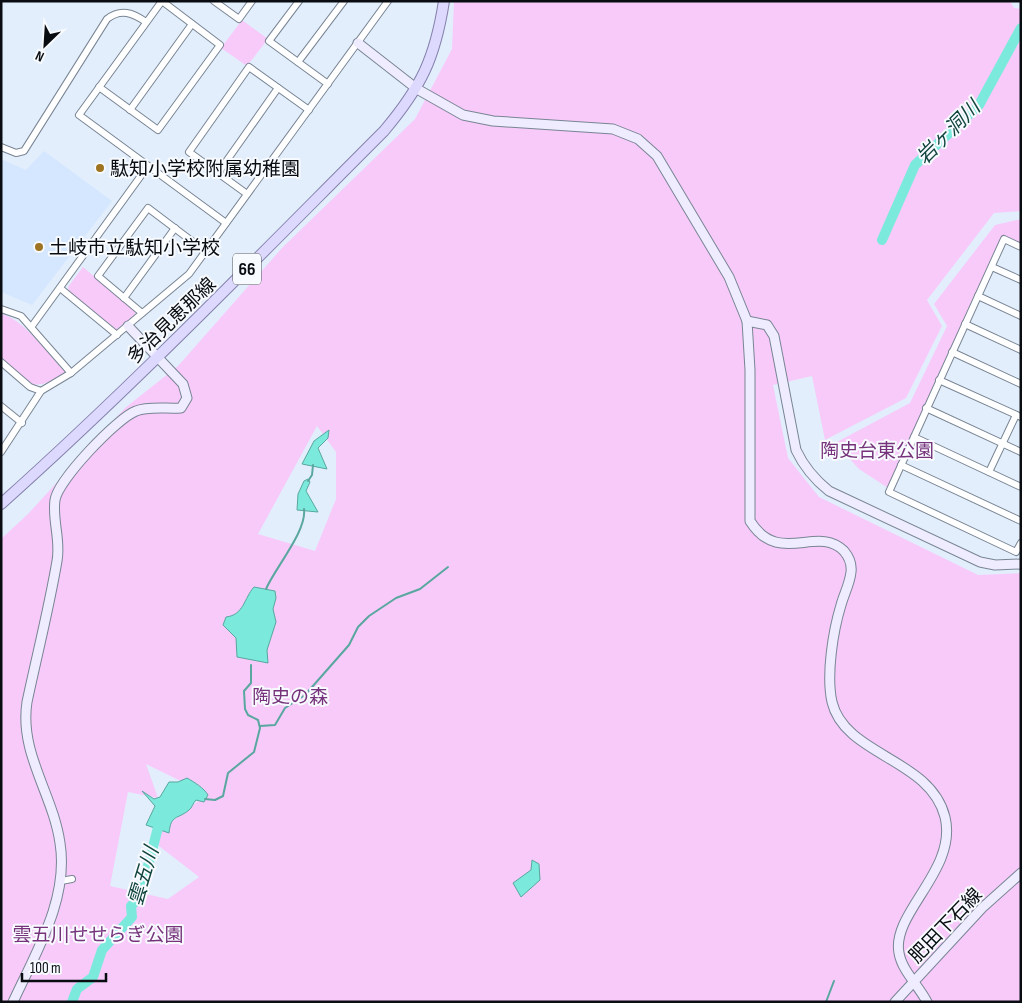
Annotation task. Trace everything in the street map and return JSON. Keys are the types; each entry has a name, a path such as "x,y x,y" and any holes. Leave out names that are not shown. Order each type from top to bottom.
{"main road":[{"name":"多治見恵那線","path":"1,504 158,356 384,131 417,89 435,45 444,1"}],"street":[{"path":"99,87 158,130 220,45 162,1 99,87 80,116 226,223"},
{"path":"214,1 239,19 252,1"},
{"path":"299,1 269,41 328,84"},
{"path":"298,62 344,1"},
{"path":"2,449 22,423 42,391 71,373 188,274 388,1"},
{"path":"1,147 16,153 24,151 107,19 117,14 130,12 146,22"},
{"path":"130,110 192,24"},
{"path":"358,43 417,89 463,115 478,119 596,126 613,129 638,139 662,163 729,277 748,321 750,370 750,521 764,538 777,544 821,542 834,544 850,559 849,581 836,623 834,638 830,683 832,703 844,726 925,781 941,804 946,819 947,832 941,860 903,926 899,938 898,950 900,959 927,1002"},
{"path":"247,194 189,152 250,67 309,110"},
{"path":"218,173 278,88"},
{"path":"32,326 148,166"},
{"path":"142,313 98,276 148,208 205,251"},
{"path":"124,298 175,228"},
{"path":"1021,247 1004,239 889,492 1016,552 1021,543"},
{"path":"992,266 1021,280"},
{"path":"60,288 117,335"},
{"path":"978,296 1021,316"},
{"path":"1,309 21,316 32,326 71,373"},
{"path":"748,321 767,325 774,336 794,443 804,466 813,478 829,491 980,562 995,565 1021,564"},
{"path":"965,324 1021,350"},
{"path":"13,1002 52,913 61,881 60,843 35,766 25,724 27,702 58,554 58,534 54,508 55,497 62,485 87,454 125,416 137,410 181,408 185,404 187,391 183,384 128,326"},
{"path":"952,352 1021,384"},
{"path":"1,362 30,387 42,391"},
{"path":"939,380 1018,416 989,472"},
{"path":"1,406 22,423"},
{"path":"926,408 1021,452"},
{"path":"914,436 1021,486"},
{"path":"901,465 1021,520"},
{"name":"肥田下石線","path":"895,1002 982,908 1021,873"},
{"path":"61,881 72,879"}],"shaded area":[{"name":"土岐市立駄知小学校","path":"44,151 112,201 32,305 1,292 1,159 26,170"},
{"path":"329,430 328,438 318,448 327,469 302,464 314,441"},
{"path":"308,479 310,482 306,491 318,512 297,510 298,494 304,481"},
{"path":"254,587 275,591 276,598 273,609 276,622 267,650 268,663 237,657 236,638 223,625 226,617 232,616 240,610"},
{"path":"187,778 206,792 208,795 204,802 196,800 190,809 175,818 171,823 169,833 146,825 155,806 142,791 154,799 160,797 169,782 178,782"},
{"path":"532,860 539,864 540,880 521,897 513,883 531,870"}],"green space":[{"path":"454,1 1010,1 1014,8 1021,9 1021,211 994,213 927,300 942,326 906,398 825,440 812,376 773,385 788,458 819,497 978,575 1021,573 1021,1002 1,1002 1,539 28,514 125,408 178,366 282,248 415,119 452,49","holes":["317,426 336,452 336,499 315,551 258,534","146,764 207,794 150,839 199,877 168,899 110,886 128,792 158,798"]},
{"path":"242,20 268,39 247,66 221,48"},
{"name":"陶史台東公園","path":"1021,219 1021,244 1003,236 888,488 859,469 835,443 910,403 947,326 934,304 995,225"},
{"path":"83,267 135,311 135,315 116,330 69,292 68,287"},
{"path":"1,314 9,317 27,330 66,373 54,380 37,385 25,380 18,374 1,358"}],"waterway":[{"name":"岩ヶ洞川","path":"882,240 915,165 979,105 1021,28"},
{"path":"308,481 312,475 313,465"},
{"path":"266,589 301,528 304,509"},
{"path":"260,726 275,725 285,708 305,695 349,645 358,627 369,616 396,598 420,589 448,567"},
{"path":"205,799 215,800 223,796 228,773 254,752 260,728 258,720 248,715 245,709 244,691 251,683 251,665"},
{"name":"雲五川","path":"72,1002 77,989 93,977 102,950 132,917 131,906 140,897 161,816"},
{"path":"826,1002 834,981"}],"place":[{"name":"駄知小学校附属幼稚園","path":"100,168"},
{"name":"土岐市立駄知小学校","path":"39,247"}],"park label":[{"name":"陶史の森","path":"290,696"},
{"name":"雲五川せせらぎ公園","path":"98,934"}]}
